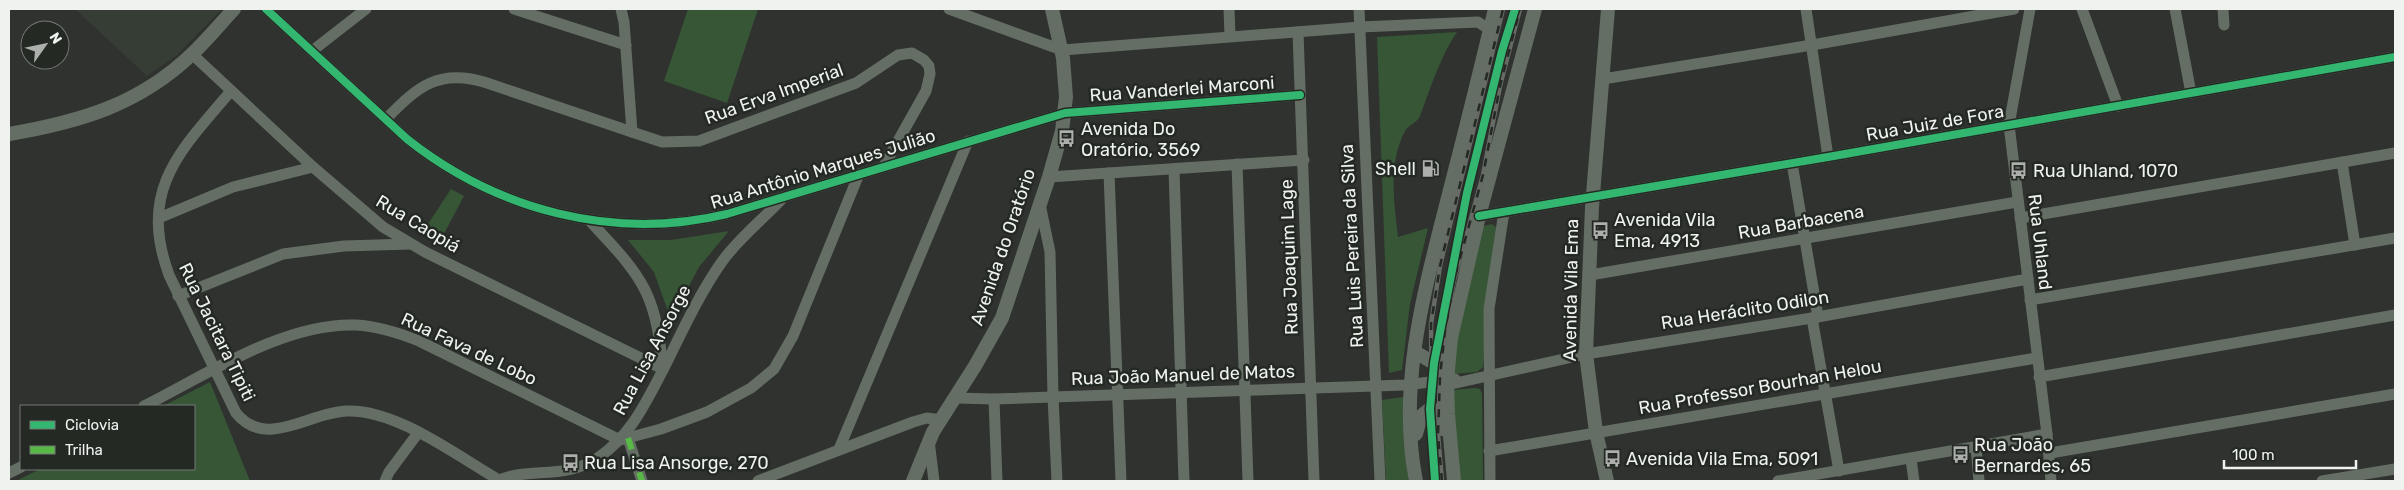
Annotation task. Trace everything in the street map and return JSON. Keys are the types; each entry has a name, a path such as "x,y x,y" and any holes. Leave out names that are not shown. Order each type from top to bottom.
{"main road":[{"path":"9,134 59,125 110,108 162,78 192,54 234,9"},
{"name":"Avenida do Oratório","path":"913,481 929,440 956,398 1002,318 1049,177 1065,113 1066,87 1062,50 1053,9"},
{"path":"1416,481 1412,449 1411,385 1415,352 1430,263 1495,9"},
{"path":"1454,481 1448,414 1448,382 1454,328 1479,216 1535,9"},
{"name":"Avenida Vila Ema","path":"1607,481 1596,432 1586,354 1592,197 1608,9"},
{"path":"1415,352 1434,363 1450,356"},
{"path":"1412,449 1422,416 1430,409 1436,411 1441,418 1442,438 1450,481"}],"street":[{"name":"Rua Antônio Marques Julião","path":"266,9 430,157 468,180 540,210 616,224 656,224 704,220 782,199 884,166 1065,113"},
{"path":"312,51 366,9"},
{"path":"514,9 626,45"},
{"path":"386,119 421,86 433,80 452,77 473,78 632,132 626,45 621,9"},
{"path":"949,9 962,11 1062,50 1360,27 1478,22 1490,30"},
{"path":"1229,9 1230,36"},
{"name":"Rua Luis Pereira da Silva","path":"1359,9 1380,481"},
{"path":"1806,9 1828,157"},
{"path":"1603,79 1812,45 2014,9"},
{"name":"Rua Uhland","path":"2030,9 2009,125 2036,358 2048,434 2051,481"},
{"path":"2082,9 2118,106"},
{"path":"2167,9 2178,28"},
{"path":"2175,9 2191,93"},
{"path":"2224,9 2224,25"},
{"name":"Rua Joaquim Lage","path":"1298,32 1314,481"},
{"name":"Rua Erva Imperial","path":"632,132 662,142 699,140 849,86 869,76 898,56 912,53 924,60 929,66 930,74 926,91 884,166"},
{"name":"Rua Caopiá","path":"192,54 313,167 382,227 411,244 663,369"},
{"name":"Rua Juiz de Fora","path":"1479,216 1828,157 2395,57"},
{"name":"Rua Jacitara Tipiti","path":"231,92 175,159 165,180 160,199 159,218 161,253 178,296 236,413 244,423 256,429 268,430 326,414 348,411 391,418 498,481"},
{"name":"Rua Vanderlei Marconi","path":"1065,113 1300,95"},
{"path":"839,449 968,141"},
{"path":"2020,218 2395,153"},
{"path":"1049,177 1304,160"},
{"path":"2342,162 2355,245"},
{"path":"1792,163 1825,393 1844,474"},
{"path":"1237,164 1248,481"},
{"path":"159,218 233,187 313,167"},
{"path":"1174,168 1184,481"},
{"path":"1109,173 1121,481"},
{"path":"642,481 624,439 661,429 707,412 751,388 774,369 793,336 859,174"},
{"name":"Rua Lisa Ansorge","path":"498,481 574,470 598,458 624,439 638,418 721,263 782,199"},
{"name":"Rua Barbacena","path":"1590,275 2017,202"},
{"path":"1040,204 1050,252 1052,397 1057,481"},
{"path":"1490,481 1489,309 1504,212"},
{"path":"590,220 635,274 645,291 659,335 663,369"},
{"path":"2030,300 2395,238"},
{"path":"178,296 283,254 344,246 411,244"},
{"name":"Rua Heráclito Odilon","path":"1411,385 1469,379 1586,354 1815,317 2028,279"},
{"path":"2039,377 2395,315"},
{"name":"Rua Fava de Lobo","path":"146,405 214,370 280,340 332,326 356,325 378,328 419,341 624,439"},
{"name":"Rua Professor Bourhan Helou","path":"1489,451 2036,358"},
{"name":"Rua João Manuel de Matos","path":"956,398 994,399 1411,385"},
{"path":"2050,453 2395,394"},
{"path":"994,399 997,481"},
{"path":"758,481 922,419 941,420"},
{"path":"385,481 388,472 418,433"},
{"path":"1778,481 1844,474 1911,459 2048,434"},
{"path":"929,440 934,481"},
{"path":"1976,447 1979,481"},
{"path":"1911,459 1914,481"},
{"path":"2322,481 2395,469"}],"shaded area":[{"path":"75,9 222,9 177,55 147,76"}],"green space":[{"path":"688,9 758,9 727,103 664,81"},
{"path":"1457,32 1441,62 1420,116 1405,131 1396,156 1394,183 1398,237 1428,228 1410,304 1402,370 1389,373 1377,37"},
{"path":"451,189 464,196 439,243 422,233"},
{"path":"1492,224 1497,228 1483,367 1477,372 1451,374 1455,336 1479,227"},
{"path":"729,231 699,267 671,320 654,272 628,240 671,240"},
{"path":"210,382 250,481 16,481 38,470 195,470 195,405 165,405"},
{"path":"1480,389 1482,394 1483,481 1459,481 1453,390"},
{"path":"1403,397 1404,446 1409,481 1386,481 1382,400"}],"railway":[{"path":"1432,410 1431,324 1440,266 1503,9"},
{"path":"1442,481 1438,435 1440,376 1445,331 1454,280 1483,175 1500,86 1520,9"}],"marked path":[{"path":"628,438 642,481"}],"cycle path":[{"path":"266,9 407,139 442,164 479,185 518,201 559,214 600,221 642,224 685,221 727,214 1065,113 1300,95"},
{"path":"1435,481 1430,409 1434,363 1467,193 1502,51 1515,9"},
{"path":"1479,216 1828,157 2395,57"}],"place":[{"name":"Avenida Do Oratório, 3569","path":"1067,139"},
{"name":"Shell","path":"1430,169"},
{"name":"Rua Uhland, 1070","path":"2019,171"},
{"name":"Avenida Vila Ema, 4913","path":"1600,230"},
{"name":"Rua João Bernardes, 65","path":"1960,455"},
{"name":"Avenida Vila Ema, 5091","path":"1612,459"},
{"name":"Rua Lisa Ansorge, 270","path":"570,463"}]}
